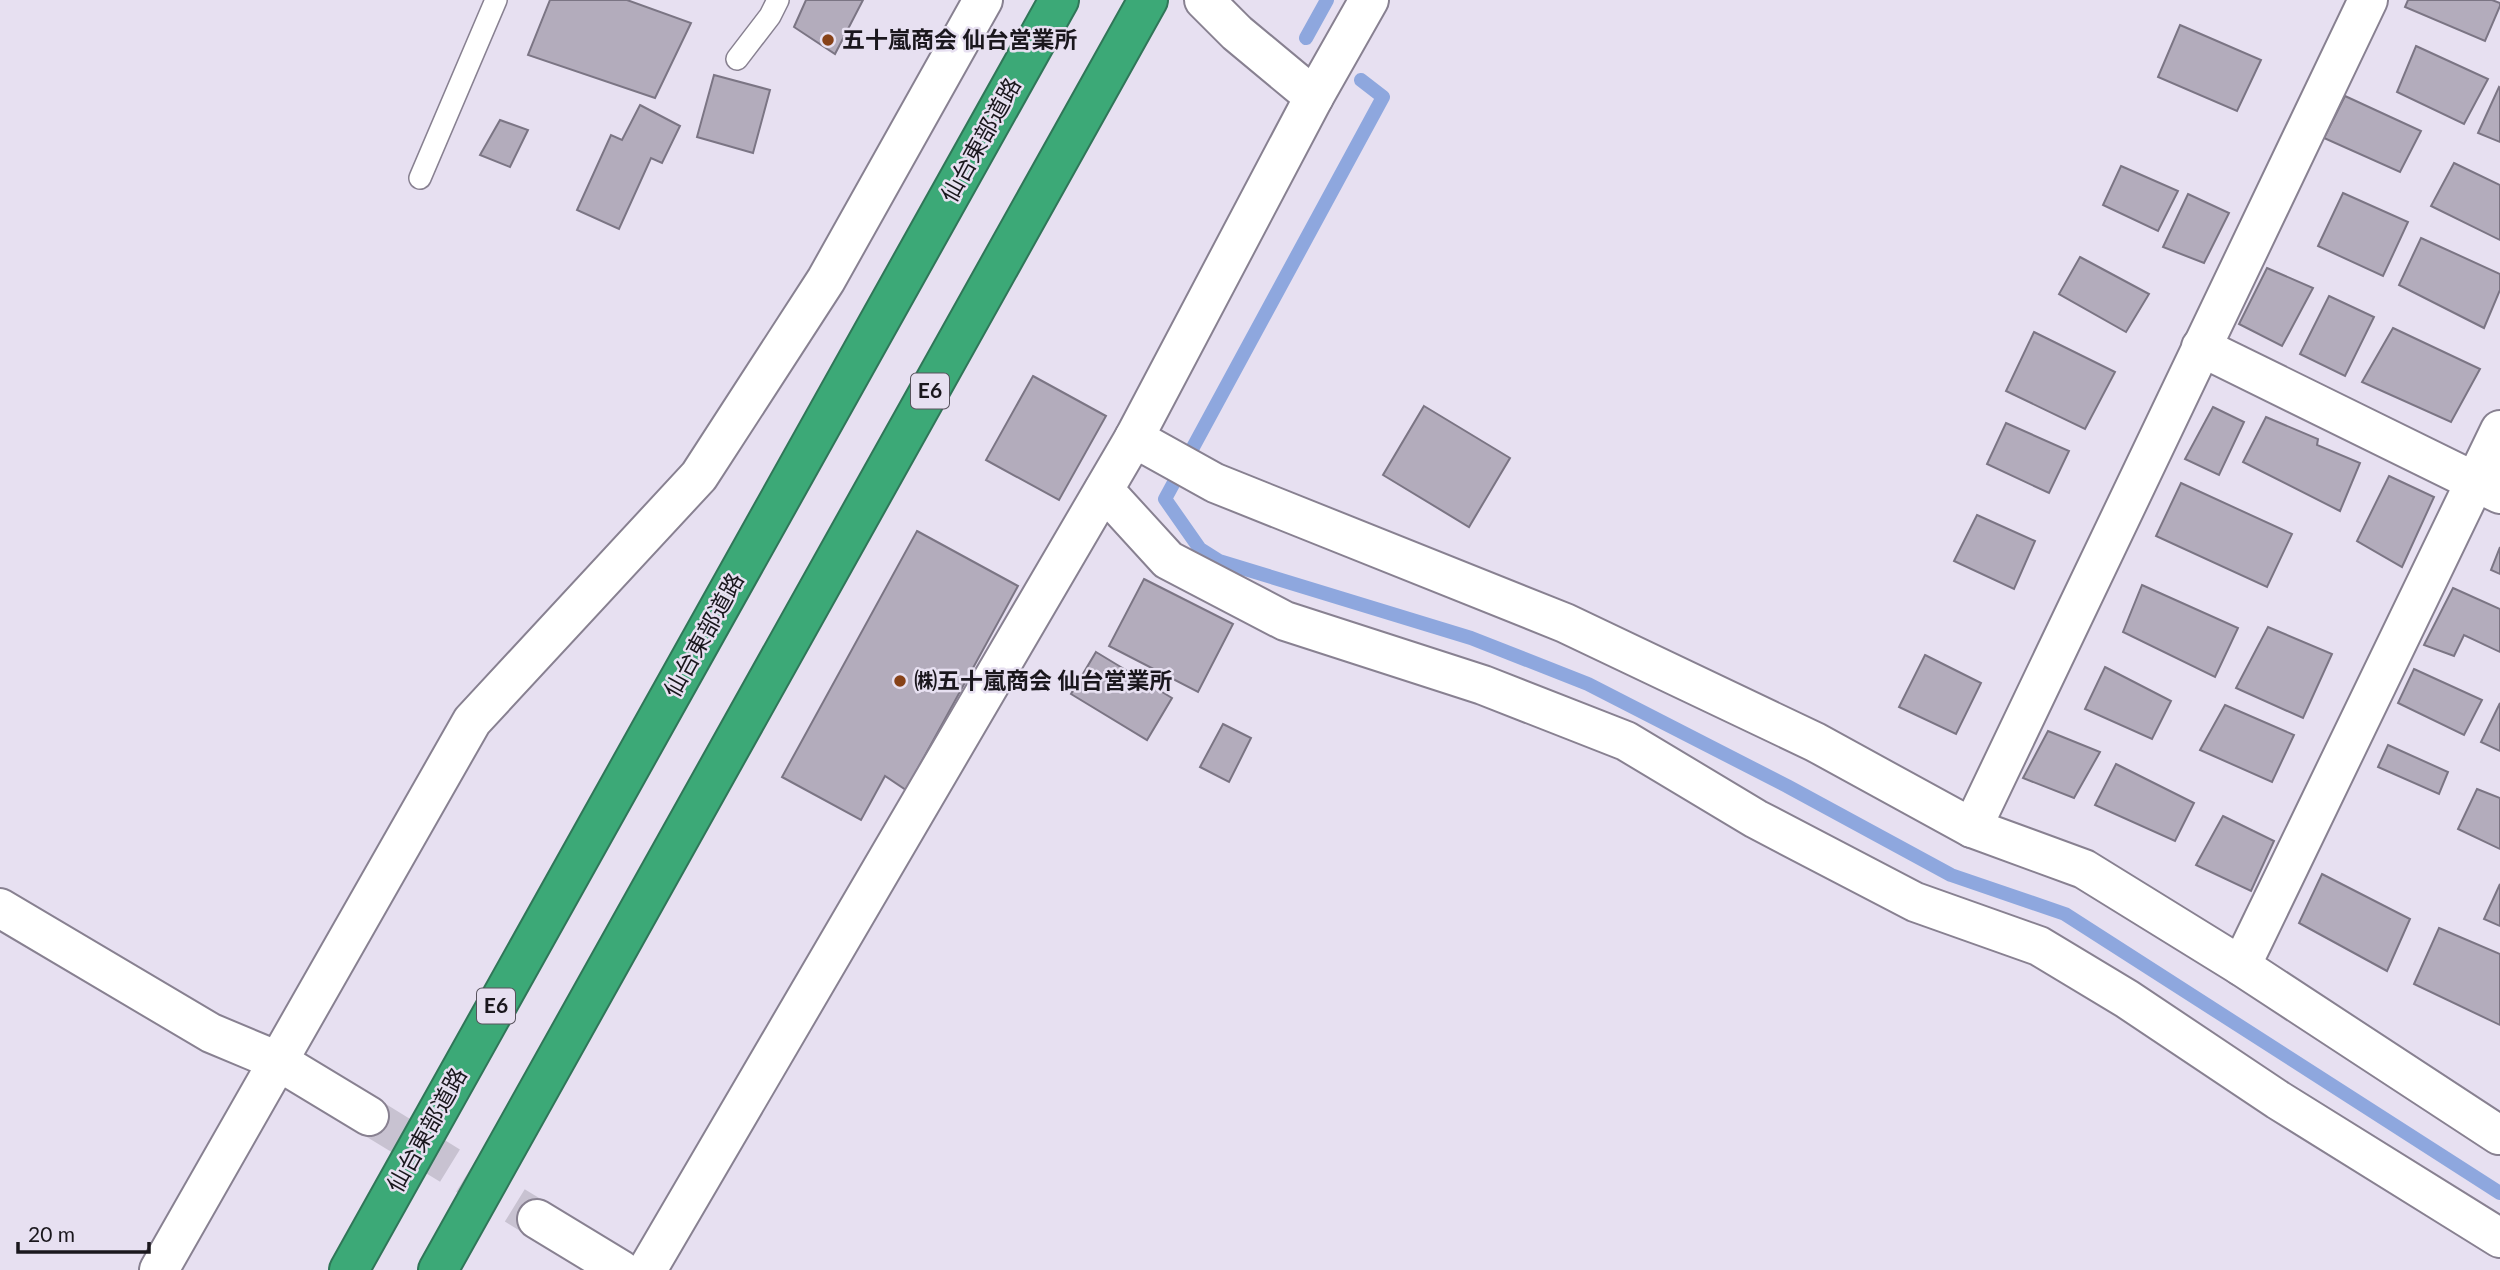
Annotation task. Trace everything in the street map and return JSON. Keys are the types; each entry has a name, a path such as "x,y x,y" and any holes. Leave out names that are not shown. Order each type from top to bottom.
{"highway":[{"name":"仙台東部道路","path":"349,1270 1059,0"},
{"name":"E6","path":"438,1270 1148,0"}],"street":[{"path":"159,1270 472,721 699,476 826,280 983,0"},
{"path":"1204,0 1237,33 1314,97"},
{"path":"648,1270 1104,490 1142,442 1314,97 1369,0"},
{"path":"1972,828 2368,0"},
{"path":"2201,347 2488,488"},
{"path":"2241,967 2488,488 2500,430"},
{"path":"1142,442 1215,483 1565,623 1815,742 1972,828 2084,869 2500,1134"},
{"path":"1104,490 1168,560 1285,621 1483,685 1626,741 1756,819 1915,902 2039,946 2127,999 2278,1100 2500,1238"},
{"path":"0,908 211,1033 278,1061 369,1116"},
{"path":"537,1219 621,1270"}],"lane":[{"path":"420,178 495,0"},
{"path":"737,59 770,16 778,0"}],"building":[{"path":"550,0 627,0 691,23 655,98 528,55"},
{"name":"五十嵐商会 仙台営業所","path":"806,0 863,0 835,54 794,27"},
{"path":"2408,0 2492,0 2500,3 2500,6 2485,41 2405,7"},
{"path":"2180,25 2261,60 2237,111 2158,77"},
{"path":"2416,46 2488,79 2464,124 2397,92"},
{"path":"714,75 770,90 753,153 697,137"},
{"path":"2500,88 2500,142 2478,133"},
{"path":"2345,96 2421,131 2400,172 2324,138"},
{"path":"640,105 680,126 662,163 651,158 619,229 577,210 611,135 622,140"},
{"path":"500,120 528,130 510,167 480,155"},
{"path":"2454,163 2500,185 2500,240 2431,206"},
{"path":"2121,166 2178,191 2158,231 2103,205"},
{"path":"2343,193 2408,222 2383,276 2318,246"},
{"path":"2188,194 2229,213 2204,263 2163,247"},
{"path":"2421,238 2500,274 2500,290 2484,328 2399,285"},
{"path":"2080,257 2149,294 2126,332 2059,294"},
{"path":"2267,268 2313,288 2282,346 2239,324"},
{"path":"2329,296 2374,317 2345,376 2300,354"},
{"path":"2393,328 2480,369 2451,422 2362,382"},
{"path":"2034,332 2115,372 2085,429 2006,391"},
{"path":"1033,376 1106,416 1059,500 986,460"},
{"path":"1424,406 1510,458 1469,527 1383,475"},
{"path":"2213,407 2244,422 2219,475 2185,459"},
{"path":"2266,417 2318,439 2317,445 2360,463 2340,511 2243,462"},
{"path":"2006,423 2069,451 2049,493 1987,464"},
{"path":"2389,476 2434,497 2402,567 2357,541"},
{"path":"2181,483 2292,534 2267,587 2156,536"},
{"path":"1977,515 2035,541 2014,589 1954,561"},
{"name":"㈱五十嵐商会 仙台営業所","path":"917,531 1018,586 906,790 885,776 861,820 782,777"},
{"path":"2500,547 2500,574 2491,570"},
{"path":"1144,579 1233,624 1198,692 1109,646"},
{"path":"2142,585 2238,628 2215,677 2123,632"},
{"path":"2453,588 2500,609 2500,652 2464,635 2454,656 2424,645"},
{"path":"2268,627 2332,654 2303,718 2236,688"},
{"path":"1096,652 1172,698 1147,740 1071,694"},
{"path":"1925,655 1981,683 1956,734 1899,707"},
{"path":"2105,667 2171,701 2152,739 2085,709"},
{"path":"2414,669 2482,700 2464,735 2398,703"},
{"path":"2500,703 2500,751 2481,742"},
{"path":"2225,705 2294,735 2272,782 2200,750"},
{"path":"1223,724 1251,738 1229,782 1200,767"},
{"path":"2048,731 2100,752 2074,798 2023,778"},
{"path":"2388,745 2448,772 2439,794 2378,767"},
{"path":"2116,764 2194,803 2175,841 2095,805"},
{"path":"2477,789 2500,798 2500,849 2458,829"},
{"path":"2223,816 2274,841 2251,891 2196,865"},
{"path":"2322,874 2410,919 2387,971 2299,923"},
{"path":"2500,884 2500,926 2484,919"},
{"path":"2439,928 2500,954 2500,1025 2414,984"}],"waterway":[{"path":"1306,38 1327,0"},
{"path":"1361,80 1383,97 1165,499 1200,549 1219,561 1471,638 1588,684 1787,786 1951,875 2065,914 2500,1193"}],"tunnel":[{"path":"369,1116 537,1219"}],"place":[{"name":"五十嵐商会 仙台営業所","path":"828,40"},
{"name":"㈱五十嵐商会 仙台営業所","path":"900,681"}]}
